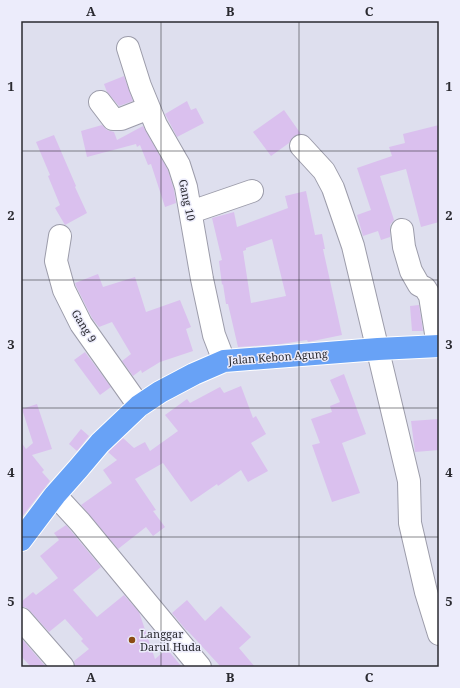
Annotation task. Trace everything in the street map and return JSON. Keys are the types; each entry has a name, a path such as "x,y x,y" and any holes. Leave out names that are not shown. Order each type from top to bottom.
{"highway":[{"name":"Jalan Kebon Agung","path":"21,540 55,495 100,444 139,406 160,392 194,374 224,361 378,349 439,346"}],"street":[{"name":"Gang 10","path":"128,48 140,86 156,125 179,165 186,187 202,279 214,334 224,361"},
{"path":"100,102 113,119 121,119 149,108"},
{"path":"301,146 324,171 354,246 409,481 410,523 426,592 439,634"},
{"path":"191,212 252,191"},
{"path":"402,230 404,247 411,271 419,285 425,288 430,296 439,346"},
{"name":"Gang 9","path":"60,236 56,261 64,290 80,324 139,406"},
{"path":"55,495 80,522 200,667"},
{"path":"21,618 63,667"}],"building":[{"path":"124,76 133,101 119,106 107,92 104,84"},
{"path":"187,101 191,110 196,108 204,123 177,137 165,114"},
{"path":"284,110 301,134 293,137 289,143 271,156 253,132"},
{"path":"102,125 107,130 114,132 117,140 143,126 168,170 176,203 165,207 151,164 148,165 140,145 137,147 136,144 87,157 81,131"},
{"path":"439,125 439,222 421,227 406,169 380,176 394,220 390,225 390,237 381,240 378,231 363,236 357,215 371,210 357,168 392,156 389,147 405,143 403,134"},
{"path":"54,135 87,213 65,225 55,208 60,205 48,176 50,175 36,142"},
{"path":"306,191 315,235 322,234 325,249 323,249 342,335 308,342 307,340 281,344 238,347 228,304 226,304 223,284 222,285 219,261 222,260 212,218 234,212 237,227 288,208 285,196","holes":["272,239 286,296 251,303 243,251 246,250 246,248"]},
{"path":"98,274 103,287 135,277 146,312 180,300 191,327 186,329 193,351 160,362 142,373 141,370 133,376 122,361 131,354 112,322 99,327 92,318 76,286 75,283"},
{"path":"419,305 423,331 412,331 410,306"},
{"path":"85,352 111,387 100,395 74,360"},
{"path":"344,374 366,434 342,443 360,493 332,502 312,445 320,443 311,419 332,412 330,406 340,402 330,380"},
{"path":"241,386 253,418 256,416 266,434 251,443 268,471 248,482 241,470 191,502 163,463 135,479 156,510 153,511 165,527 153,536 146,527 118,549 81,505 112,483 103,470 117,460 108,452 123,438 134,448 145,442 150,451 178,431 165,415 187,399 190,403 220,387 224,393"},
{"path":"37,404 52,449 32,455 44,470 42,472 50,481 21,518 21,442 26,449 33,443 22,409"},
{"path":"439,419 439,450 415,452 411,421"},
{"path":"81,429 89,436 77,451 69,444"},
{"path":"66,525 101,567 73,590 97,617 124,595 139,612 155,659 167,649 182,667 75,667 74,661 89,649 81,641 83,639 65,619 49,632 30,611 25,607 21,607 21,602 33,592 36,595 58,578 40,556 59,540 54,533"},
{"path":"187,600 205,621 221,606 251,637 239,648 255,667 221,667 172,613"},
{"path":"21,638 46,667 31,667 21,656"}],"place":[{"name":"Langgar Darul Huda","path":"132,640"}]}
